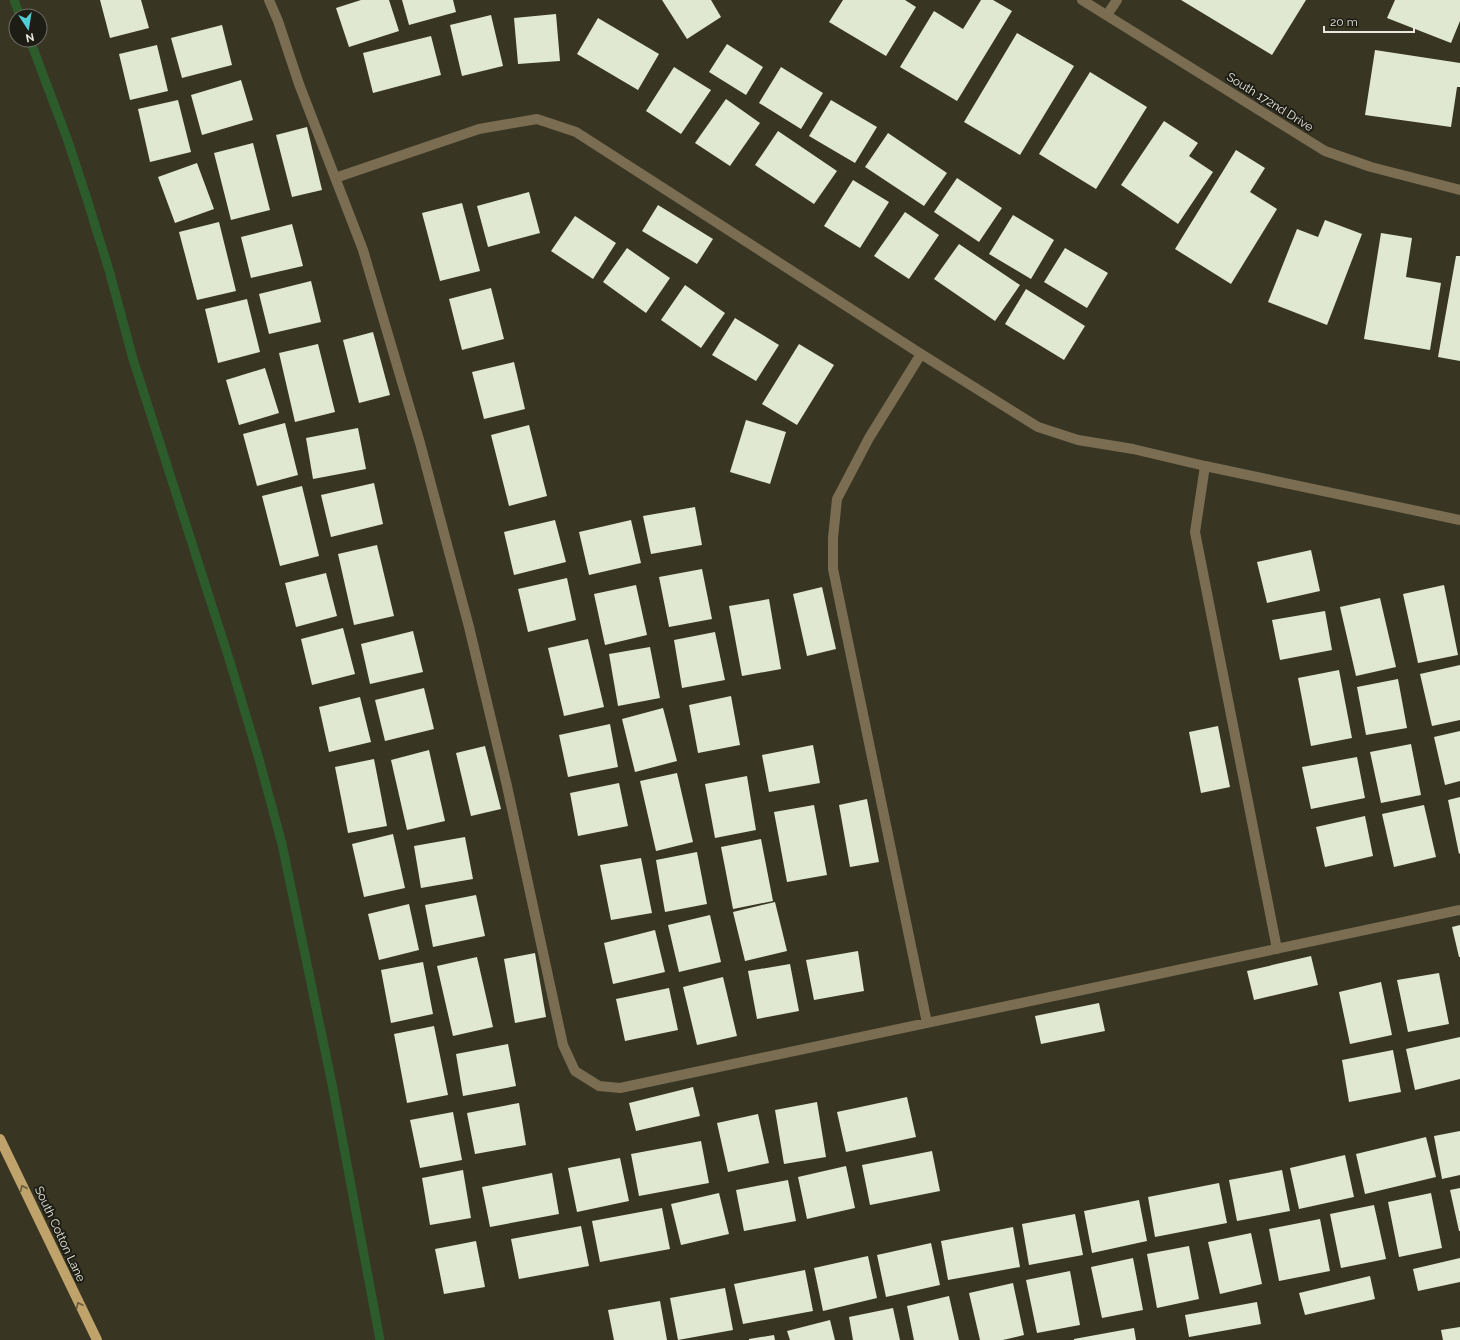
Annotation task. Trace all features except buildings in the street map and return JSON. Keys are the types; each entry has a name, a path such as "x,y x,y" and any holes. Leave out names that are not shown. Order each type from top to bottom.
{"main road":[{"name":"South Cotton Lane","path":"0,1139 97,1340"}],"street":[{"path":"268,0 278,21 299,84 363,250 420,443 469,627 508,786 562,1045 574,1071 599,1086 620,1088 1460,910"},
{"name":"South 172nd Drive","path":"1082,0 1325,151 1371,167 1460,190"},
{"path":"1107,15 1117,0"},
{"path":"335,178 479,128 537,119 576,132 921,354 1038,427 1078,440 1132,449 1460,520"},
{"path":"921,354 869,438 837,500 832,538 833,569 928,1023"},
{"path":"1205,466 1195,532 1277,949"}],"waterway":[{"path":"14,0 17,8"},
{"path":"33,48 68,141 86,196 109,270 133,359 231,665 282,844 332,1084 380,1340"}]}
